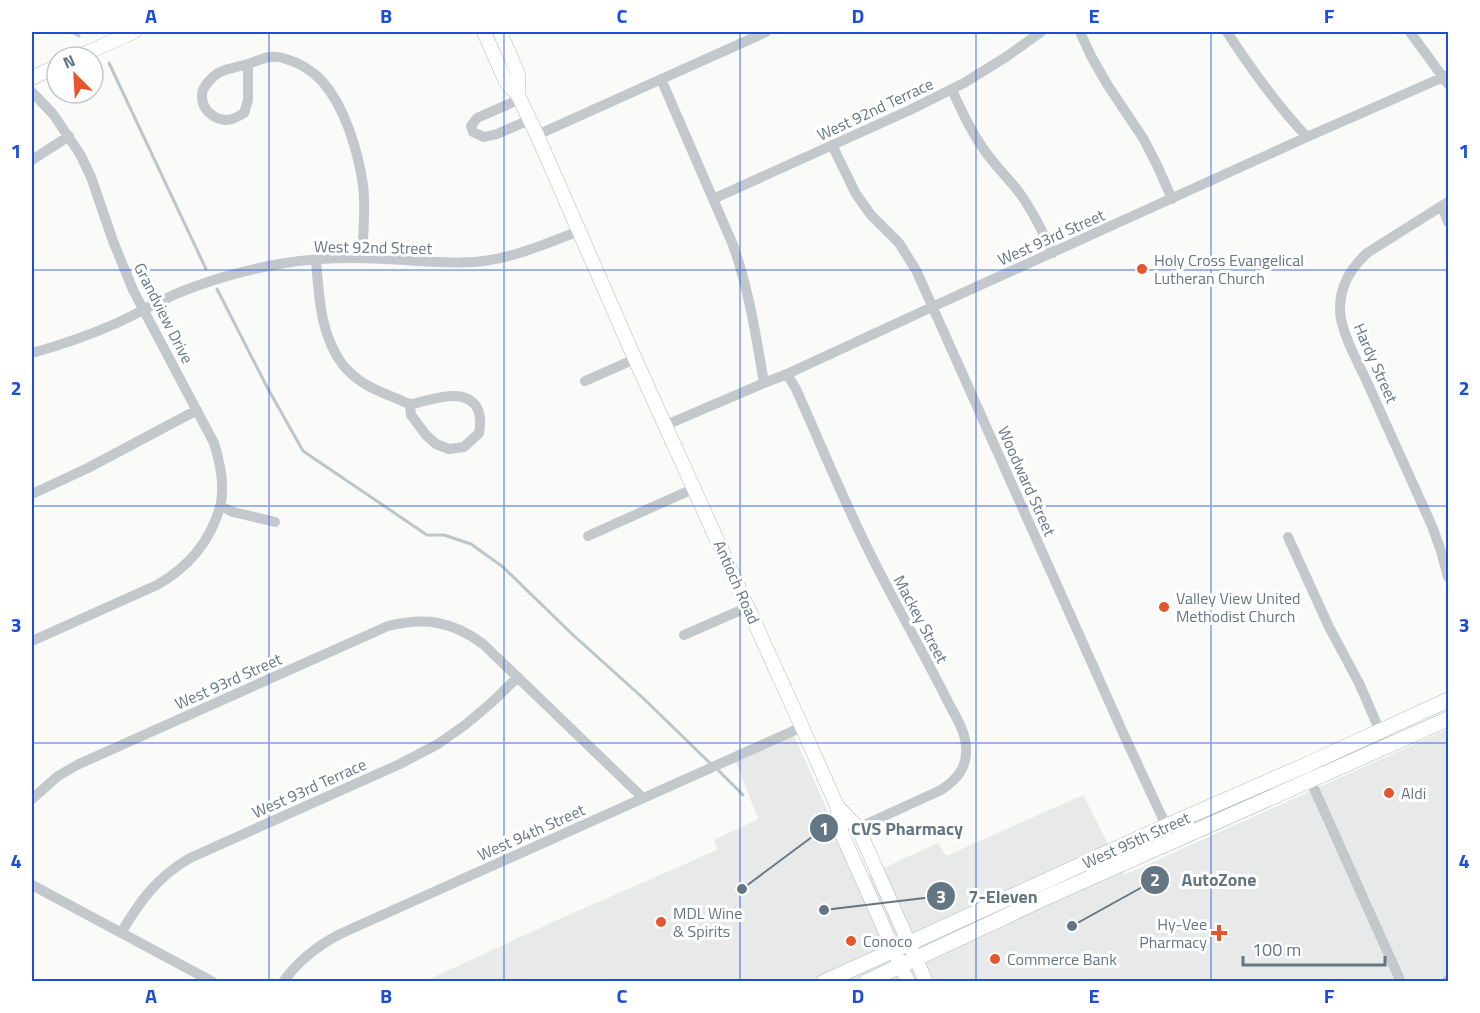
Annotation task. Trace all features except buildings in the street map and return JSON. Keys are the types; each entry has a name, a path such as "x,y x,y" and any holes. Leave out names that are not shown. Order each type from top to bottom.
{"main road":[{"path":"105,45 134,32"},
{"name":"Antioch Road","path":"484,32 506,82 519,97 537,135 635,359 802,727 837,806 842,834 908,981"},
{"name":"Antioch Road","path":"500,32 518,74 519,97"},
{"name":"West 95th Street","path":"1384,739 1449,700"},
{"name":"West 95th Street","path":"824,981 1166,826 1307,773 1384,739 1449,718"},
{"name":"West 95th Street","path":"867,981 1174,841 1307,773"},
{"name":"Antioch Road","path":"837,806 858,828 926,981"}],"street":[{"path":"537,135 766,32"},
{"name":"West 92nd Terrace","path":"713,199 952,90 1006,57 1041,32"},
{"path":"1080,32 1107,84 1143,138 1172,199"},
{"path":"1227,32 1262,82 1307,137"},
{"path":"1410,32 1447,79"},
{"path":"248,64 248,100 244,113 234,119 220,120 211,116 204,106 202,94 206,85 216,74 226,69 271,56 294,62 314,73 333,96 349,131 358,159 363,187 362,258"},
{"path":"661,79 733,245 752,311 764,382"},
{"name":"West 93rd Street","path":"666,425 787,374 1307,137 1447,79"},
{"path":"952,90 976,137 1034,214 1053,253"},
{"name":"Grandview Drive","path":"32,92 53,114 80,154 91,177 129,281 214,443 221,474 220,506"},
{"path":"519,97 477,118 471,126 473,132 484,137 529,120"},
{"path":"32,160 69,136"},
{"name":"Woodward Street","path":"832,145 856,194 871,215 899,243 909,257 1174,841"},
{"path":"1445,204 1449,222"},
{"name":"Hardy Street","path":"1445,204 1367,253 1357,262 1345,280 1340,311 1342,324 1354,354 1432,526 1449,578"},
{"name":"West 92nd Street","path":"33,350 92,333 182,292 248,270 282,263 362,258 475,262 531,250 579,231"},
{"path":"316,260 323,320 335,352 344,367 372,388 410,404 452,396 465,397 478,409 479,433 464,447 449,448 436,444 411,415 410,404"},
{"path":"585,381 635,359"},
{"name":"Mackey Street","path":"787,374 796,389 866,545 926,658 961,728 966,743 966,760 960,775 950,785 858,828"},
{"path":"32,494 197,410"},
{"path":"588,536 694,488"},
{"path":"32,641 170,578 198,551 208,536 220,506 233,512 275,522"},
{"path":"1288,537 1384,739"},
{"path":"684,635 748,607"},
{"name":"West 93rd Street","path":"32,799 58,776 79,764 388,626 422,621 448,625 471,635 483,644 643,798"},
{"name":"West 93rd Terrace","path":"121,933 146,894 177,865 400,764 438,744 473,718 518,677"},
{"name":"West 94th Street","path":"283,981 307,956 340,934 802,727"},
{"path":"1307,773 1401,981"},
{"path":"32,885 213,981"}],"shaded area":[{"path":"1448,729 1448,975 1435,981 423,982 717,850 714,840 758,819 736,762 794,735 858,880 938,843 946,856 1083,795 1124,875"}],"waterway":[{"path":"72,32 79,36"},
{"path":"109,63 206,269"},
{"path":"217,289 303,451 427,535 444,535 471,544 503,567 712,765"},
{"path":"717,769 743,795"}],"place":[{"name":"Holy Cross Evangelical Lutheran Church","path":"1142,269"},
{"name":"Valley View United Methodist Church","path":"1164,607"},
{"name":"Aldi","path":"1389,793"},
{"name":"CVS Pharmacy","path":"742,889"},
{"name":"7-Eleven","path":"824,910"},
{"name":"MDL Wine & Spirits","path":"661,922"},
{"name":"AutoZone","path":"1072,926"},
{"name":"Hy-Vee Pharmacy","path":"1219,933"},
{"name":"Conoco","path":"851,941"},
{"name":"Commerce Bank","path":"995,959"}]}
